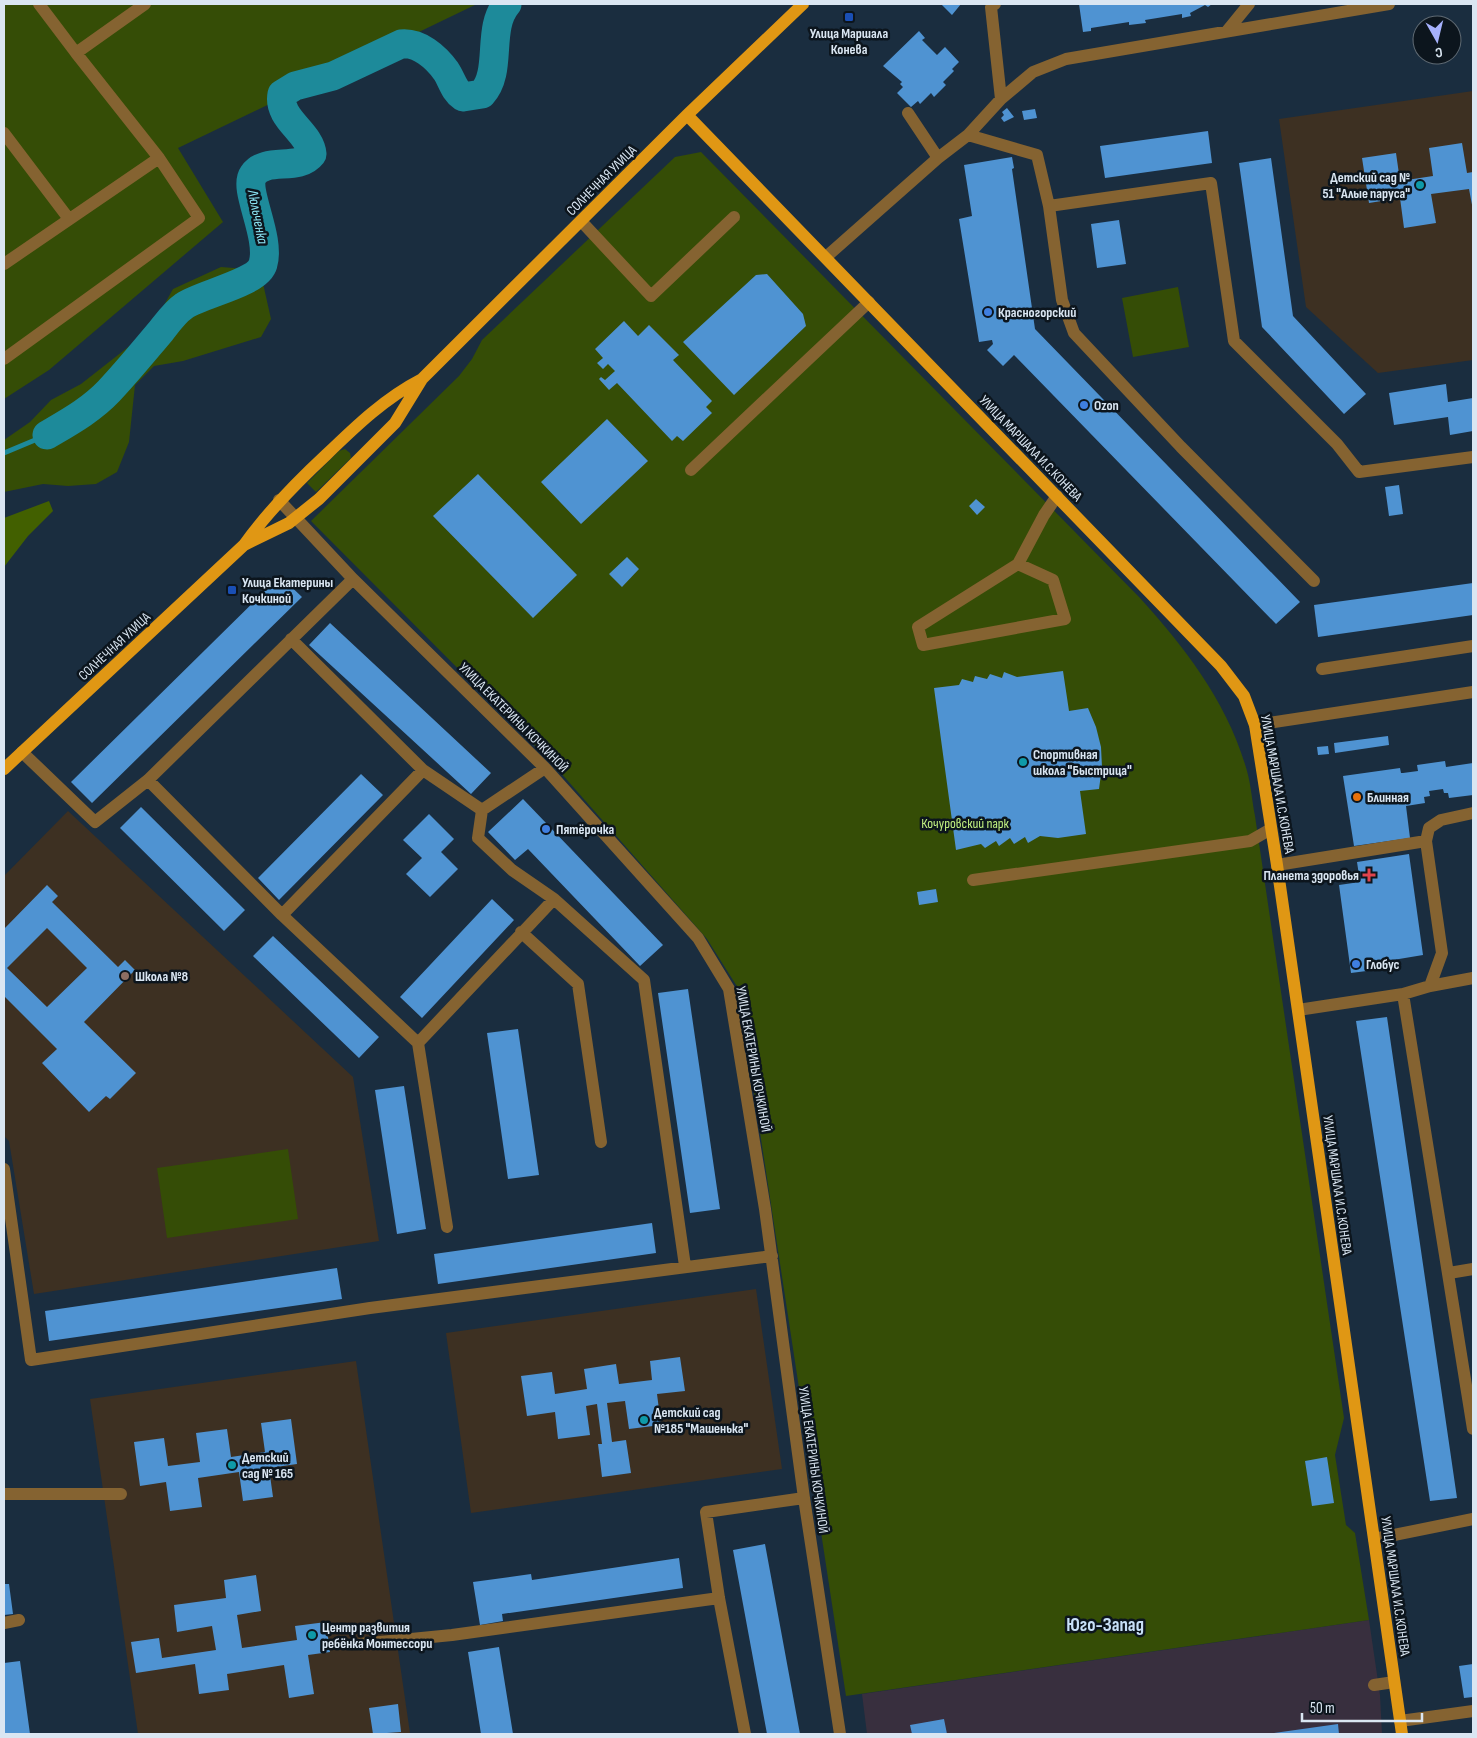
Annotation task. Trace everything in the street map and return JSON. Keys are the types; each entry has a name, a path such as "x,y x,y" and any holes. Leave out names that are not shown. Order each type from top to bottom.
{"main road":[{"name":"СОЛНЕЧНАЯ УЛИЦА","path":"4,769 244,545 279,500 383,403 422,379 687,115 803,4"},
{"name":"УЛИЦА МАРШАЛА И.С.КОНЕВА","path":"687,115 1221,666 1244,696 1255,725 1277,865 1401,1728"},
{"name":"СОЛНЕЧНАЯ УЛИЦА","path":"244,545 296,518 360,459 395,423 422,379"}],"street":[{"path":"4,359 199,218 158,158 38,4"},
{"path":"76,53 146,4"},
{"path":"995,4 991,7 1002,99"},
{"path":"1226,31 1249,4"},
{"path":"826,257 938,158 968,135 1002,99 1033,72 1066,59 1390,4"},
{"path":"908,113 938,158"},
{"path":"4,132 69,219"},
{"path":"968,135 1037,155 1049,206 1062,300 1074,333 1181,447 1314,581"},
{"path":"4,264 158,158"},
{"path":"1049,206 1211,183 1234,341 1337,444 1359,472 1473,458"},
{"path":"581,221 651,296 734,217"},
{"path":"691,470 869,302"},
{"path":"1018,564 1053,580 1065,619 923,645 918,627 1018,564 1044,515 1057,496"},
{"name":"УЛИЦА ЕКАТЕРИНЫ КОЧКИНОЙ","path":"279,500 353,579 545,768 698,938 729,989 772,1256 804,1498 840,1734"},
{"path":"22,752 95,822 148,780 353,579"},
{"path":"291,639 422,770 482,810"},
{"path":"1322,669 1473,646"},
{"path":"1255,725 1473,692"},
{"path":"545,768 482,810 478,838 512,870 554,899 644,980 684,1266"},
{"path":"282,915 422,770"},
{"path":"148,780 282,915 418,1043 448,1227"},
{"path":"1430,986 1442,952 1426,841 1429,828 1440,820 1473,813"},
{"path":"973,880 1250,841 1271,829"},
{"path":"1277,865 1426,841"},
{"path":"418,1043 554,899"},
{"path":"521,932 578,984 601,1142"},
{"path":"1298,1010 1403,994 1430,986 1473,978"},
{"path":"1403,994 1473,1429"},
{"path":"4,1169 31,1360 370,1308 772,1256"},
{"path":"1449,1273 1473,1269"},
{"path":"4,1494 121,1494"},
{"path":"745,1734 719,1598 706,1512 804,1498"},
{"path":"1374,1538 1473,1519"},
{"path":"360,1644 487,1631 719,1598"},
{"path":"4,1623 19,1620"},
{"path":"1374,1685 1394,1682"},
{"path":"1401,1728 1473,1711"}],"shaded area":[{"path":"1473,91 1473,360 1378,373 1306,307 1279,119"},
{"name":"Школа №8","path":"68,811 353,1077 379,1241 34,1294 9,1141 4,1136 4,876"},
{"path":"756,1289 782,1469 471,1513 446,1333"},
{"path":"356,1361 410,1733 138,1734 90,1399"},
{"path":"1369,1620 1380,1695 1382,1734 867,1734 862,1694"}],"green space":[{"path":"4,4 477,4 178,148 223,222 49,370 4,399"},
{"name":"Кочуровский парк","path":"701,152 1140,598 1189,657 1204,678 1229,722 1239,746 1250,782 1344,1418 1335,1455 1346,1525 1355,1533 1369,1620 846,1696 738,988 707,939 553,764 311,521 459,376 472,359 482,340 675,157"},
{"path":"221,267 260,270 271,319 261,337 183,361 154,366 135,385 129,442 117,472 96,484 68,486 43,484 4,492 4,440 30,422 51,400 81,384 132,344 154,323 173,289"},
{"path":"1178,287 1189,347 1133,357 1122,298"},
{"path":"345,449 350,453 351,458 316,492 307,483 339,451"},
{"path":"49,501 53,511 28,536 4,567 4,518"},
{"path":"288,1149 298,1219 167,1238 157,1168"}],"building":[{"path":"941,4 961,4 952,15"},
{"path":"1079,4 1212,4 1208,7 1205,5 1190,13 1191,16 1182,18 1182,14 1145,20 1146,23 1129,25 1129,22 1091,28 1091,31 1083,32"},
{"path":"919,31 925,38 922,40 937,55 945,47 959,62 952,69 954,71 943,82 946,85 934,97 931,93 920,104 918,101 911,107 897,93 903,87 900,84 902,82 883,66"},
{"path":"1007,108 1014,117 1004,122 1001,118 1004,115 1002,112"},
{"path":"1035,109 1037,118 1024,120 1022,111"},
{"path":"1208,131 1212,163 1105,178 1100,146"},
{"name":"Детский сад № 51 \"Алые паруса\"","path":"1462,143 1467,173 1473,172 1473,210 1469,189 1431,194 1436,223 1404,228 1400,198 1369,203 1362,158 1396,153 1400,181 1433,176 1429,148"},
{"path":"1012,157 1014,168 1012,169 1035,329 1300,602 1276,624 1014,355 1003,366 987,350 993,344 992,340 979,342 959,219 972,216 964,165"},
{"path":"1271,158 1293,316 1366,394 1344,414 1262,327 1239,163"},
{"path":"1119,220 1126,264 1097,268 1091,224"},
{"path":"767,274 803,314 806,326 734,395 683,342 756,275"},
{"path":"624,321 638,336 649,325 679,355 673,360 712,401 706,407 712,413 683,441 677,436 672,441 617,383 609,390 599,379 601,377 605,380 615,371 608,364 603,369 597,363 603,358 595,349"},
{"path":"1446,384 1448,402 1473,398 1473,431 1450,435 1448,417 1394,425 1389,393"},
{"path":"607,419 648,461 581,524 541,482"},
{"path":"478,474 577,575 533,618 433,516"},
{"path":"1399,485 1403,514 1389,516 1385,487"},
{"path":"976,499 985,507 977,515 969,506"},
{"path":"627,557 639,569 622,587 609,574"},
{"path":"280,576 302,597 92,803 71,782"},
{"path":"1473,583 1473,615 1318,637 1314,605"},
{"path":"330,623 491,773 471,794 309,645"},
{"name":"Спортивная школа \"Быстрица\"","path":"1063,671 1069,711 1088,708 1096,727 1101,747 1102,767 1099,789 1080,791 1086,834 1058,838 1040,836 1028,843 1025,837 1014,844 1010,838 999,846 996,841 985,848 981,844 956,850 934,688 959,685 962,679 973,682 975,676 987,679 990,674 1002,678 1004,672 1017,677"},
{"path":"1388,736 1389,745 1335,753 1334,743"},
{"path":"1328,746 1329,754 1318,755 1317,747"},
{"path":"1445,761 1446,767 1473,763 1473,795 1449,798 1448,793 1444,793 1443,789 1429,791 1430,796 1424,797 1425,803 1406,806 1410,838 1354,846 1343,776 1400,768 1401,773 1418,771 1417,765"},
{"path":"361,774 383,795 279,900 258,878"},
{"path":"523,799 663,945 640,966 528,849 515,860 488,832"},
{"path":"141,807 245,910 224,931 120,828"},
{"path":"429,814 454,839 441,852 458,869 430,897 406,874 422,858 403,840"},
{"path":"1409,854 1423,955 1381,962 1382,969 1351,973 1339,885 1360,882 1357,862"},
{"name":"Школа №8","path":"47,885 58,896 52,902 118,967 125,960 135,970 84,1022 136,1073 110,1099 106,1096 89,1112 42,1063 57,1049 4,996 4,929","holes":["47,928 87,968 47,1007 7,968"]},
{"path":"936,889 938,902 919,905 917,892"},
{"path":"492,899 514,920 422,1018 400,997"},
{"path":"273,936 379,1037 359,1058 253,956"},
{"path":"688,989 720,1209 690,1213 658,993"},
{"path":"1387,1017 1457,1498 1430,1501 1356,1021"},
{"path":"518,1029 539,1175 508,1179 487,1033"},
{"path":"404,1086 426,1229 397,1234 375,1090"},
{"path":"652,1223 656,1253 438,1284 434,1254"},
{"path":"337,1268 342,1299 49,1341 45,1311"},
{"name":"Детский сад №185 \"Машенька\"","path":"680,1357 685,1391 657,1394 661,1425 629,1429 625,1401 607,1403 612,1442 626,1440 631,1473 602,1477 598,1444 602,1444 597,1404 586,1406 590,1435 558,1439 555,1412 527,1416 521,1376 552,1372 555,1394 587,1389 584,1369 616,1364 619,1384 652,1380 650,1361"},
{"name":"Детский сад № 165","path":"291,1419 297,1464 269,1468 273,1497 243,1501 239,1472 198,1478 202,1507 170,1511 166,1482 140,1486 134,1442 164,1438 168,1466 200,1462 196,1433 227,1429 231,1457 265,1452 261,1423"},
{"path":"1327,1457 1334,1503 1312,1506 1305,1461"},
{"path":"765,1544 800,1734 767,1734 733,1550"},
{"path":"679,1558 683,1588 502,1614 503,1621 480,1625 473,1582 531,1574 532,1580"},
{"name":"Центр развития ребёнка Монтессори","path":"256,1575 261,1611 237,1615 242,1648 297,1640 295,1626 326,1622 330,1652 308,1655 314,1694 289,1698 284,1665 227,1674 229,1690 199,1694 195,1664 136,1673 131,1642 159,1638 162,1658 216,1650 212,1626 177,1632 174,1605 226,1598 224,1580"},
{"path":"4,1584 9,1584 13,1614 4,1615"},
{"path":"499,1647 513,1734 481,1734 468,1652"},
{"path":"20,1661 30,1734 4,1734 4,1663"},
{"path":"1473,1664 1473,1697 1464,1698 1459,1666"},
{"path":"398,1704 401,1732 373,1734 369,1708"},
{"path":"944,1719 947,1734 912,1734 910,1725"},
{"path":"1338,1724 1339,1734 1274,1734 1274,1733"}],"waterway":[{"name":"Люльченка","path":"47,435 80,415 102,398 181,308 251,277 259,271 263,264 264,253 261,228 251,191 253,175 259,169 266,166 299,162 312,154 306,139 284,111 282,94 295,86 333,76 401,44 414,45 432,56 446,71 455,89 463,97 482,94 492,74 497,25 507,4"},
{"path":"4,453 47,435"}],"place":[{"name":"Улица Маршала Конева","path":"849,17"},
{"name":"Детский сад № 51 \"Алые паруса\"","path":"1420,185"},
{"name":"Красногорский","path":"988,312"},
{"name":"Ozon","path":"1084,405"},
{"name":"Улица Екатерины Кочкиной","path":"232,590"},
{"name":"Спортивная школа \"Быстрица\"","path":"1023,762"},
{"name":"Блинная","path":"1357,797"},
{"name":"Пятёрочка","path":"546,829"},
{"name":"Планета здоровья","path":"1369,875"},
{"name":"Глобус","path":"1356,964"},
{"name":"Школа №8","path":"125,976"},
{"name":"Детский сад №185 \"Машенька\"","path":"644,1420"},
{"name":"Детский сад № 165","path":"232,1465"},
{"name":"Центр развития ребёнка Монтессори","path":"312,1635"}],"district":[{"name":"Юго-Запад","path":"1105,1624"}]}
